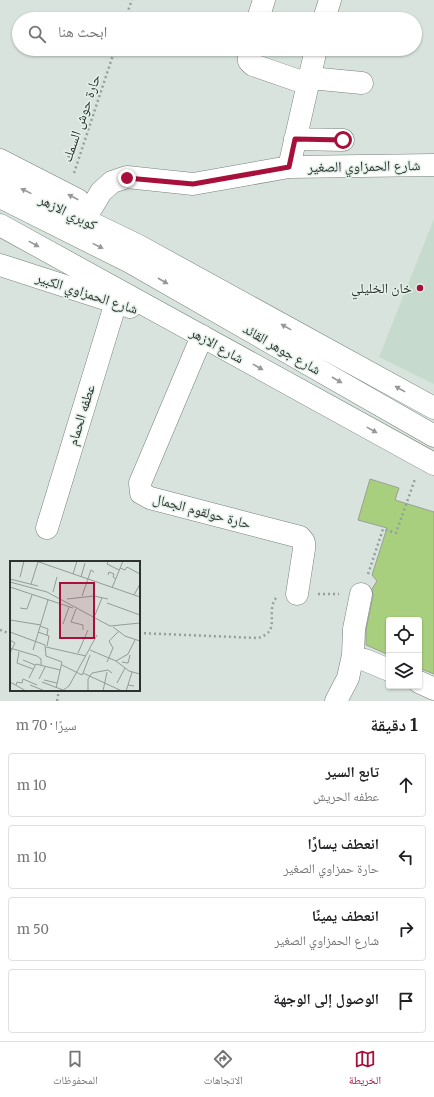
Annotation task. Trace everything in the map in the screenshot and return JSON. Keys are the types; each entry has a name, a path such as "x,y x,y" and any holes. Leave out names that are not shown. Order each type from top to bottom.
{"street":[{"path":"260,12 264,0"},
{"path":"326,12 330,0"},
{"path":"289,167 314,56"},
{"path":"251,57 309,81 362,83"},
{"path":"295,139 343,140"},
{"path":"0,160 106,214 118,222 128,233 133,253"},
{"name":"شارع الحمزاوي الصغير","path":"92,207 101,192 112,182 127,178 193,184 289,167 434,165"},
{"name":"كوبري الازهر","path":"0,178 133,253"},
{"name":"كوبري الازهر","path":"0,197 133,253"},
{"name":"شارع الازهر","path":"0,225 434,464"},
{"name":"شارع جوهر القائد","path":"133,253 434,408"},
{"name":"شارع جوهر القائد","path":"133,253 434,436"},
{"name":"شارع الحمزاوي الكبير","path":"0,265 174,321"},
{"name":"عطفه الحمام","path":"47,528 116,302"},
{"name":"حارة حولقوم الجمال","path":"202,336 140,484 141,493 150,498 300,537 304,542 304,549 297,594"},
{"path":"336,701 348,678 353,655 354,629 361,594"},
{"path":"365,660 386,669"},
{"path":"422,683 434,689"}],"path":[{"path":"128,12 132,0"},
{"name":"حارة حوش السمك","path":"66,194 113,56"},
{"path":"0,630 10,634"},
{"path":"58,701 59,691"}],"shaded area":[{"name":"خان الخليلي","path":"434,219 434,384 379,357"}],"building":[{"path":"370,479 399,488 395,500 434,512 434,674 422,669 422,617 386,617 386,654 366,645 366,630 373,596 372,589 377,581 372,575 387,528 358,520"}],"place":[{"name":"خان الخليلي","path":"420,288"}],"route":[{"path":"127,178 193,184 289,167 295,139 343,140"}]}
